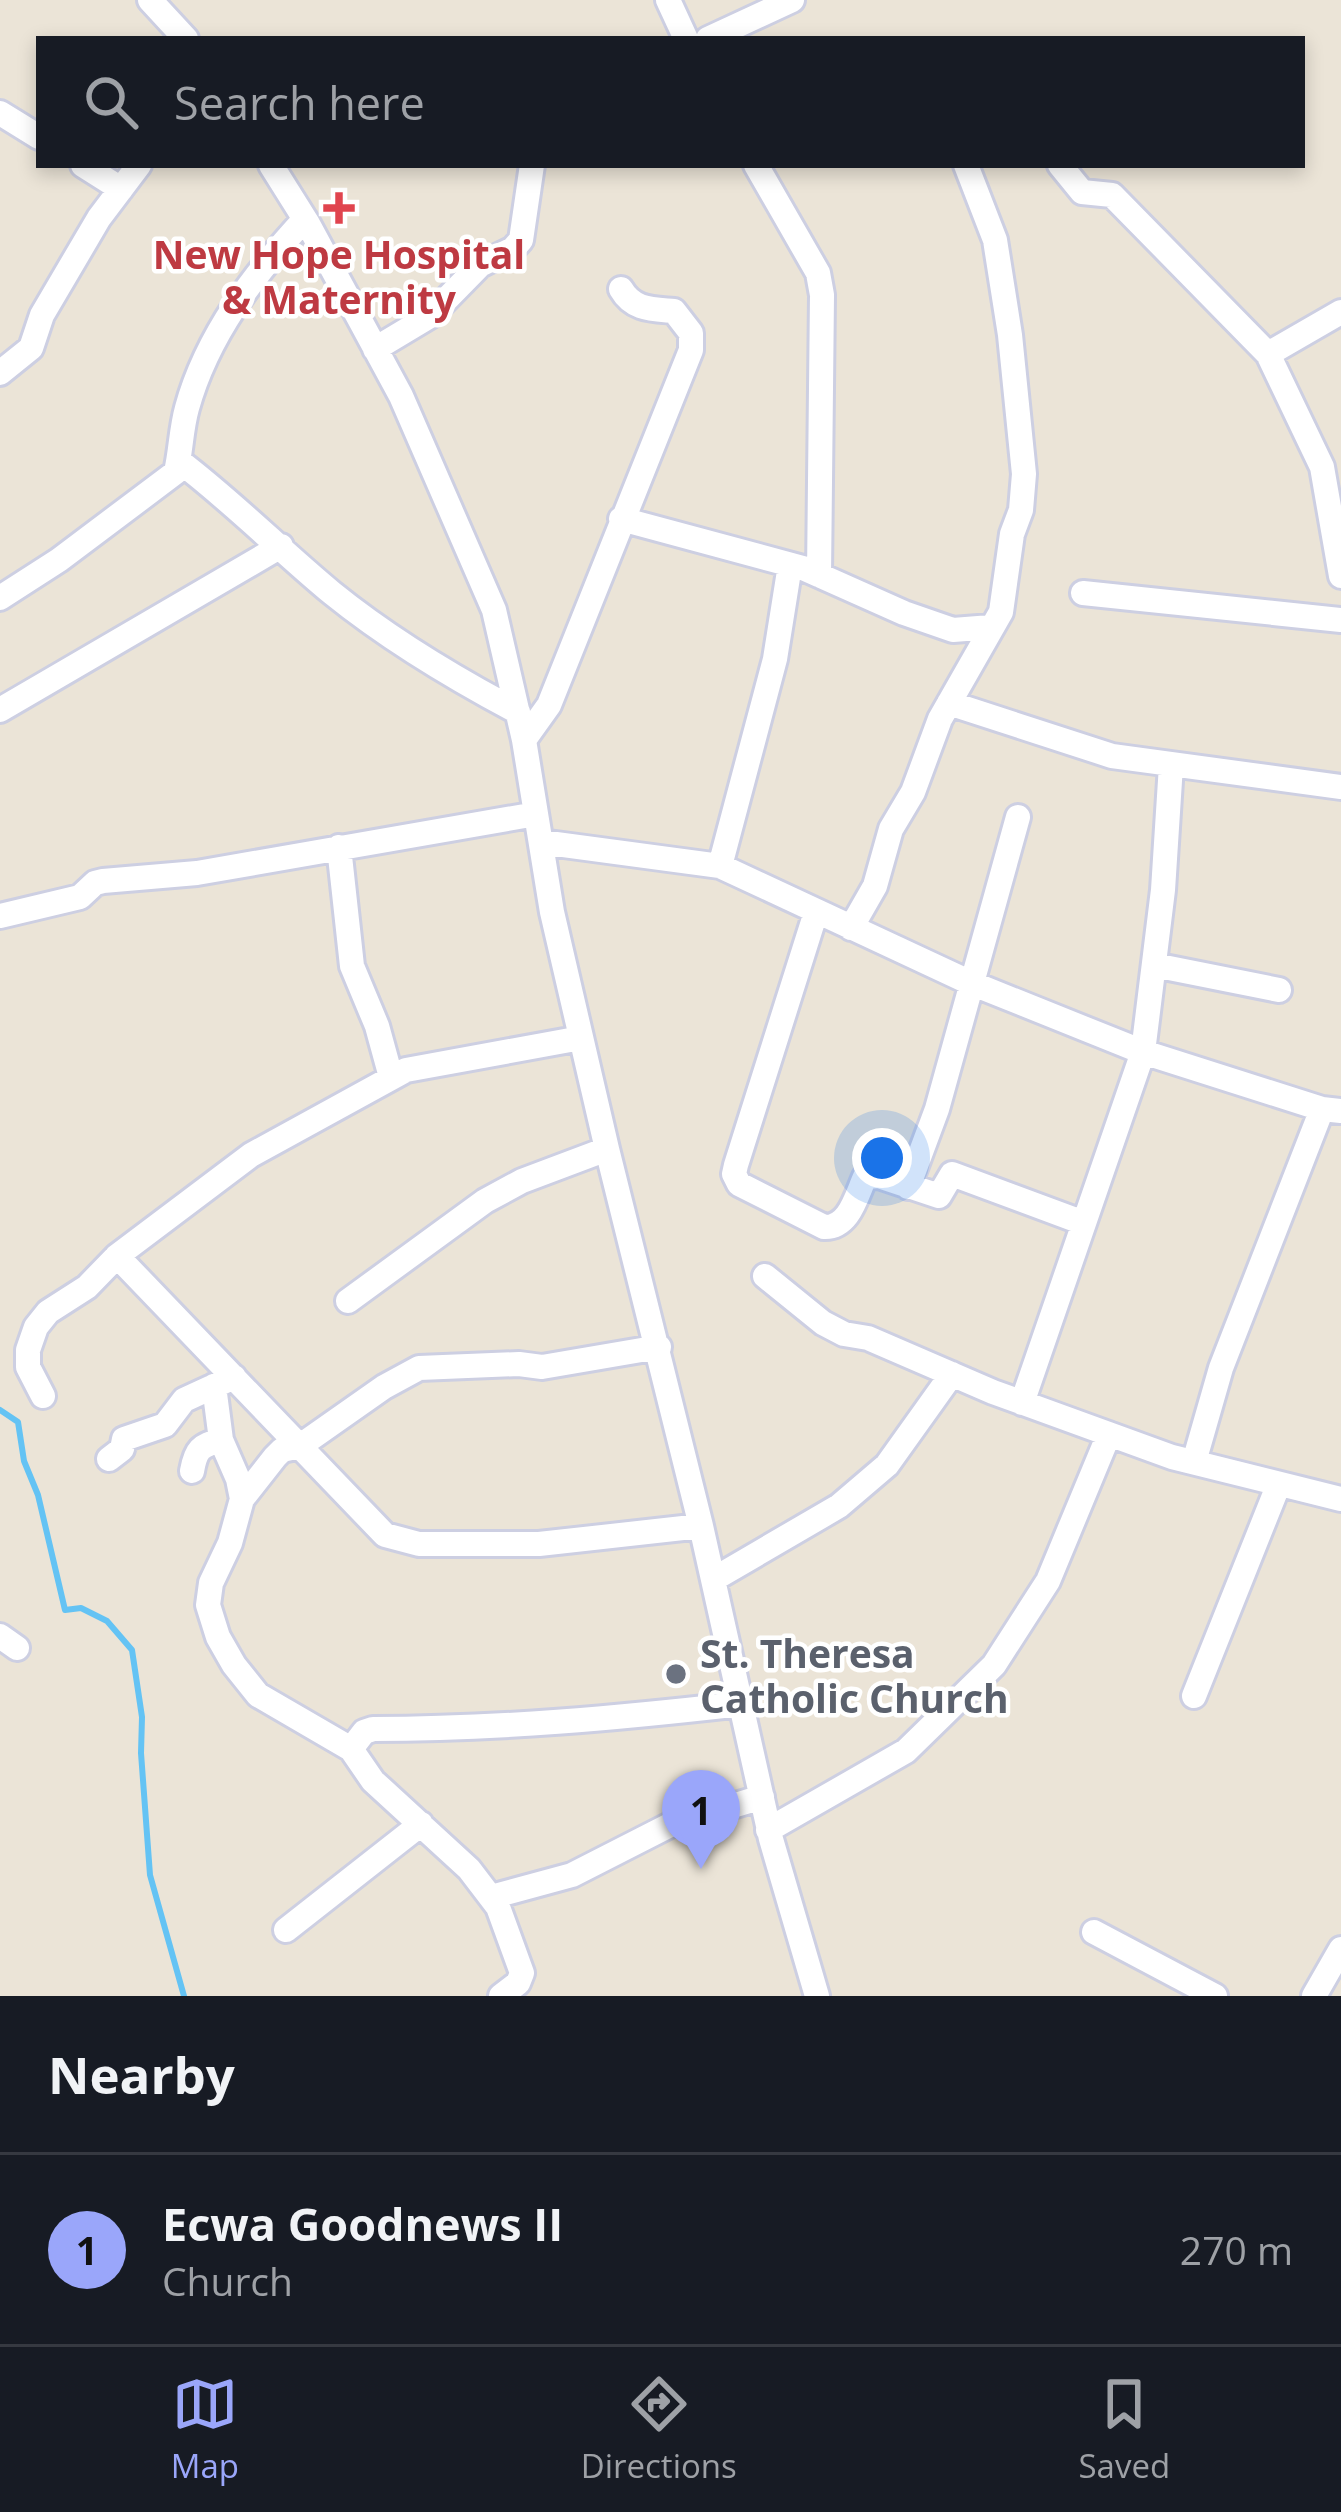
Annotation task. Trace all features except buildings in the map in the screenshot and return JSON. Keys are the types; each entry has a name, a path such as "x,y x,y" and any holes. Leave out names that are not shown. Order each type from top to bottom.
{"street":[{"path":"150,0 183,36"},
{"path":"668,0 685,36"},
{"path":"714,36 792,0"},
{"path":"0,112 36,135"},
{"path":"88,168 121,189"},
{"path":"0,373 31,348 43,315 99,218 137,168"},
{"path":"273,168 375,349 458,522 494,610 581,1038 714,1579 761,1798 817,1996"},
{"path":"375,349 430,316 480,265 514,249 521,240 532,168"},
{"path":"758,168 818,273 822,295 819,575"},
{"path":"851,928 875,886 891,830 913,793 949,703 1005,598 1011,539 1021,510 1024,474 1010,335 995,240 967,168"},
{"path":"1062,168 1082,192 1112,195 1268,354 1322,467 1341,576"},
{"path":"0,598 176,472 188,404 221,328 256,272 305,219"},
{"path":"524,740 549,705 691,350 691,333 674,311 642,309 627,300 621,289"},
{"path":"1268,354 1341,311"},
{"path":"178,461 238,506 332,593 428,663 518,712"},
{"path":"621,519 790,565 953,630 991,627"},
{"path":"0,710 281,546"},
{"path":"720,866 775,658 790,565"},
{"path":"1084,593 1341,620"},
{"path":"949,703 1112,756 1341,787"},
{"path":"1022,1402 1143,1052 1171,765"},
{"path":"0,916 80,898 104,881 197,873 536,814"},
{"path":"908,1187 937,1109 1018,817"},
{"path":"541,842 720,866 971,983 1143,1052 1331,1110 1221,1368 1194,1462"},
{"path":"339,847 352,966 377,1026 391,1077"},
{"path":"816,912 734,1174 739,1184 834,1227 844,1221 865,1177 879,1176 939,1196 952,1174 1084,1223"},
{"path":"1154,965 1279,990"},
{"path":"44,1396 28,1367 35,1327 117,1256 251,1155 406,1070 581,1038"},
{"path":"348,1301 485,1201 522,1181 607,1148"},
{"path":"117,1256 224,1381 301,1446 385,1534 419,1544 539,1544 701,1526"},
{"path":"765,1276 844,1334 868,1338 1109,1434 1278,1486 1341,1498"},
{"path":"501,1996 518,1983 522,1973 490,1897 470,1869 373,1781 351,1749 258,1695 218,1636 208,1605 212,1583 230,1544 242,1499 282,1450 301,1446 419,1368 542,1367 658,1347"},
{"path":"714,1579 839,1506 887,1465 952,1374"},
{"path":"224,1381 221,1440 242,1499"},
{"path":"109,1459 122,1449 124,1439 165,1425 184,1400 224,1381"},
{"path":"769,1830 906,1751 994,1665 1048,1581 1109,1434"},
{"path":"192,1471 195,1453 202,1445 221,1440"},
{"path":"1194,1696 1278,1486"},
{"path":"351,1749 364,1732 374,1729 596,1720 741,1704"},
{"path":"490,1897 572,1876 670,1825 761,1798"},
{"path":"286,1930 422,1824"},
{"path":"1094,1932 1214,1996"},
{"path":"1314,1996 1341,1949"}],"waterway":[{"path":"0,1410 18,1422 24,1461 38,1495 65,1610 81,1608 107,1621 132,1650 142,1717 150,1875 184,1996"}],"place":[{"name":"New Hope Hospital & Maternity","path":"339,208"},
{"name":"St. Theresa Catholic Church","path":"676,1674"},
{"name":"Ecwa Goodnews II","path":"701,1869"}]}
